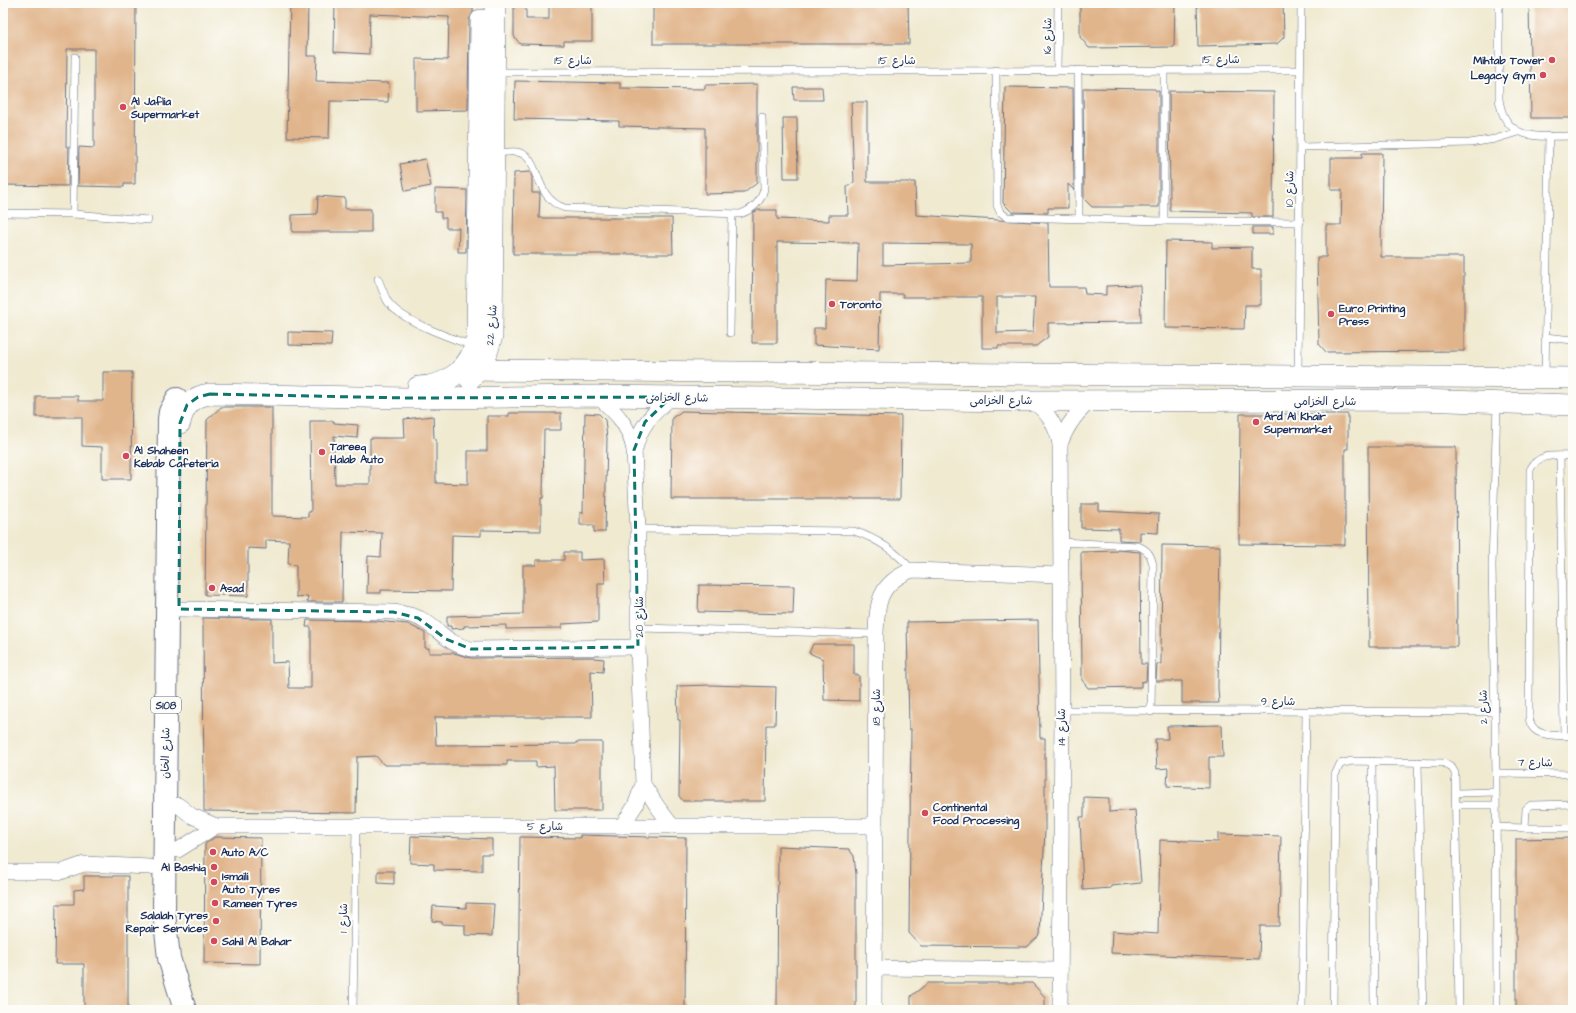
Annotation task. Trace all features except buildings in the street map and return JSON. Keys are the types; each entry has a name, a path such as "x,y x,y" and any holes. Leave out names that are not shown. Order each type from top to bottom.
{"main road":[{"name":"شارع الخان","path":"176,399 170,412 169,419 164,891 165,921 169,958 185,1010"},
{"name":"شارع الخان","path":"180,423 178,912 180,934 188,976 199,1010"}],"street":[{"name":"شارع 22","path":"470,370 468,363 477,338 481,3"},
{"name":"شارع 22","path":"180,423 184,410 192,400 210,394 428,398 444,395 457,389 470,370 488,354 492,336 495,153 495,3"},
{"name":"شارع 22","path":"176,399 182,394 195,389 430,386 448,381 470,370"},
{"path":"470,370 1573,378"},
{"path":"1344,401 1356,394 1422,393 1429,387 1427,377"},
{"name":"شارع الخزامى","path":"428,398 597,396 1032,401 1093,399 1344,401 1419,400 1573,405"},
{"name":"شارع 20","path":"597,396 623,420 632,438 634,450 638,529 638,647 643,784 635,806 622,826"},
{"name":"شارع 20","path":"634,450 640,430 671,397"},
{"name":"شارع 14","path":"1060,444 1070,423 1084,406 1093,399"},
{"name":"شارع 14","path":"1032,401 1048,415 1056,428 1060,444 1062,710 1060,1010"},
{"name":"شارع 18","path":"874,1010 876,634 877,610 880,596 888,584 899,575 912,570 1060,575"},
{"path":"179,609 393,612 407,614 425,622 457,646 471,649 638,647"},
{"path":"643,784 672,826"},
{"name":"شارع 5","path":"178,805 192,816 216,826 875,826"},
{"path":"178,850 216,826"},
{"path":"3,872 61,872 84,864 150,867"},
{"path":"874,968 1060,970"}],"lane":[{"name":"شارع 16","path":"1057,70 1058,3"},
{"name":"شارع 10","path":"1298,376 1301,147 1300,3"},
{"path":"1499,3 1499,99 1501,112 1507,124 1518,132 1531,136 1573,136"},
{"path":"73,214 75,57"},
{"path":"996,70 998,208 1003,215 1011,218 1300,222"},
{"path":"1078,70 1079,218"},
{"path":"1164,70 1164,221"},
{"name":"شارع 15","path":"495,72 1300,70"},
{"path":"495,153 517,152 527,157 534,166 548,198 559,206 565,208 732,215 747,212 756,205 763,193 762,117"},
{"path":"1301,147 1470,143 1495,139 1518,132"},
{"path":"1545,378 1549,136"},
{"path":"3,213 73,214 148,220"},
{"path":"730,333 732,215"},
{"path":"378,278 389,302 397,311 434,331 475,347"},
{"path":"1545,337 1573,340"},
{"name":"شارع 2","path":"1497,403 1492,566 1496,773 1495,827 1497,1010"},
{"path":"1573,456 1543,456 1532,464 1530,470 1529,716 1531,726 1538,733 1573,736"},
{"path":"1560,456 1564,736"},
{"path":"638,529 854,531 880,542 903,559 912,570"},
{"path":"1061,542 1138,546 1148,551 1151,556 1153,565 1151,712"},
{"path":"639,628 876,634"},
{"name":"شارع 9","path":"1062,710 1151,712 1494,712"},
{"path":"1302,1010 1306,712"},
{"path":"1372,761 1374,1010"},
{"path":"1333,1010 1336,775 1338,767 1344,762 1372,761 1444,763 1452,768 1457,777 1459,1010"},
{"path":"1418,762 1423,1010"},
{"name":"شارع 7","path":"1496,773 1573,774"},
{"path":"1457,793 1495,792"},
{"path":"1526,828 1526,809 1531,804 1573,804"},
{"path":"1457,805 1495,805"},
{"name":"شارع 1","path":"353,1010 356,826"},
{"path":"1495,827 1573,828"}],"highlighted area":[{"path":"210,394 407,398 671,397 645,422 634,450 638,647 471,649 446,639 418,618 393,612 179,609 180,423 187,405 198,397"}],"place":[{"name":"Mihtab Tower","path":"1552,60"},
{"name":"Legacy Gym","path":"1543,75"},
{"name":"Al Jaflia Supermarket","path":"123,107"},
{"name":"Toronto","path":"832,304"},
{"name":"Euro Printing Press","path":"1331,314"},
{"name":"Ard Al Khair Supermarket","path":"1256,422"},
{"name":"Tareeq Halab Auto","path":"322,452"},
{"name":"Al Shaheen Kebab Cafeteria","path":"126,456"},
{"name":"Asad","path":"212,588"},
{"name":"Continental Food Processing","path":"925,813"},
{"name":"Auto A/C","path":"213,852"},
{"name":"Al Bashiq","path":"214,867"},
{"name":"Ismaili Auto Tyres","path":"214,882"},
{"name":"Rameen Tyres","path":"215,903"},
{"name":"Salalah Tyres Repair Services","path":"216,921"},
{"name":"Sahil Al Bahar","path":"214,941"}]}
